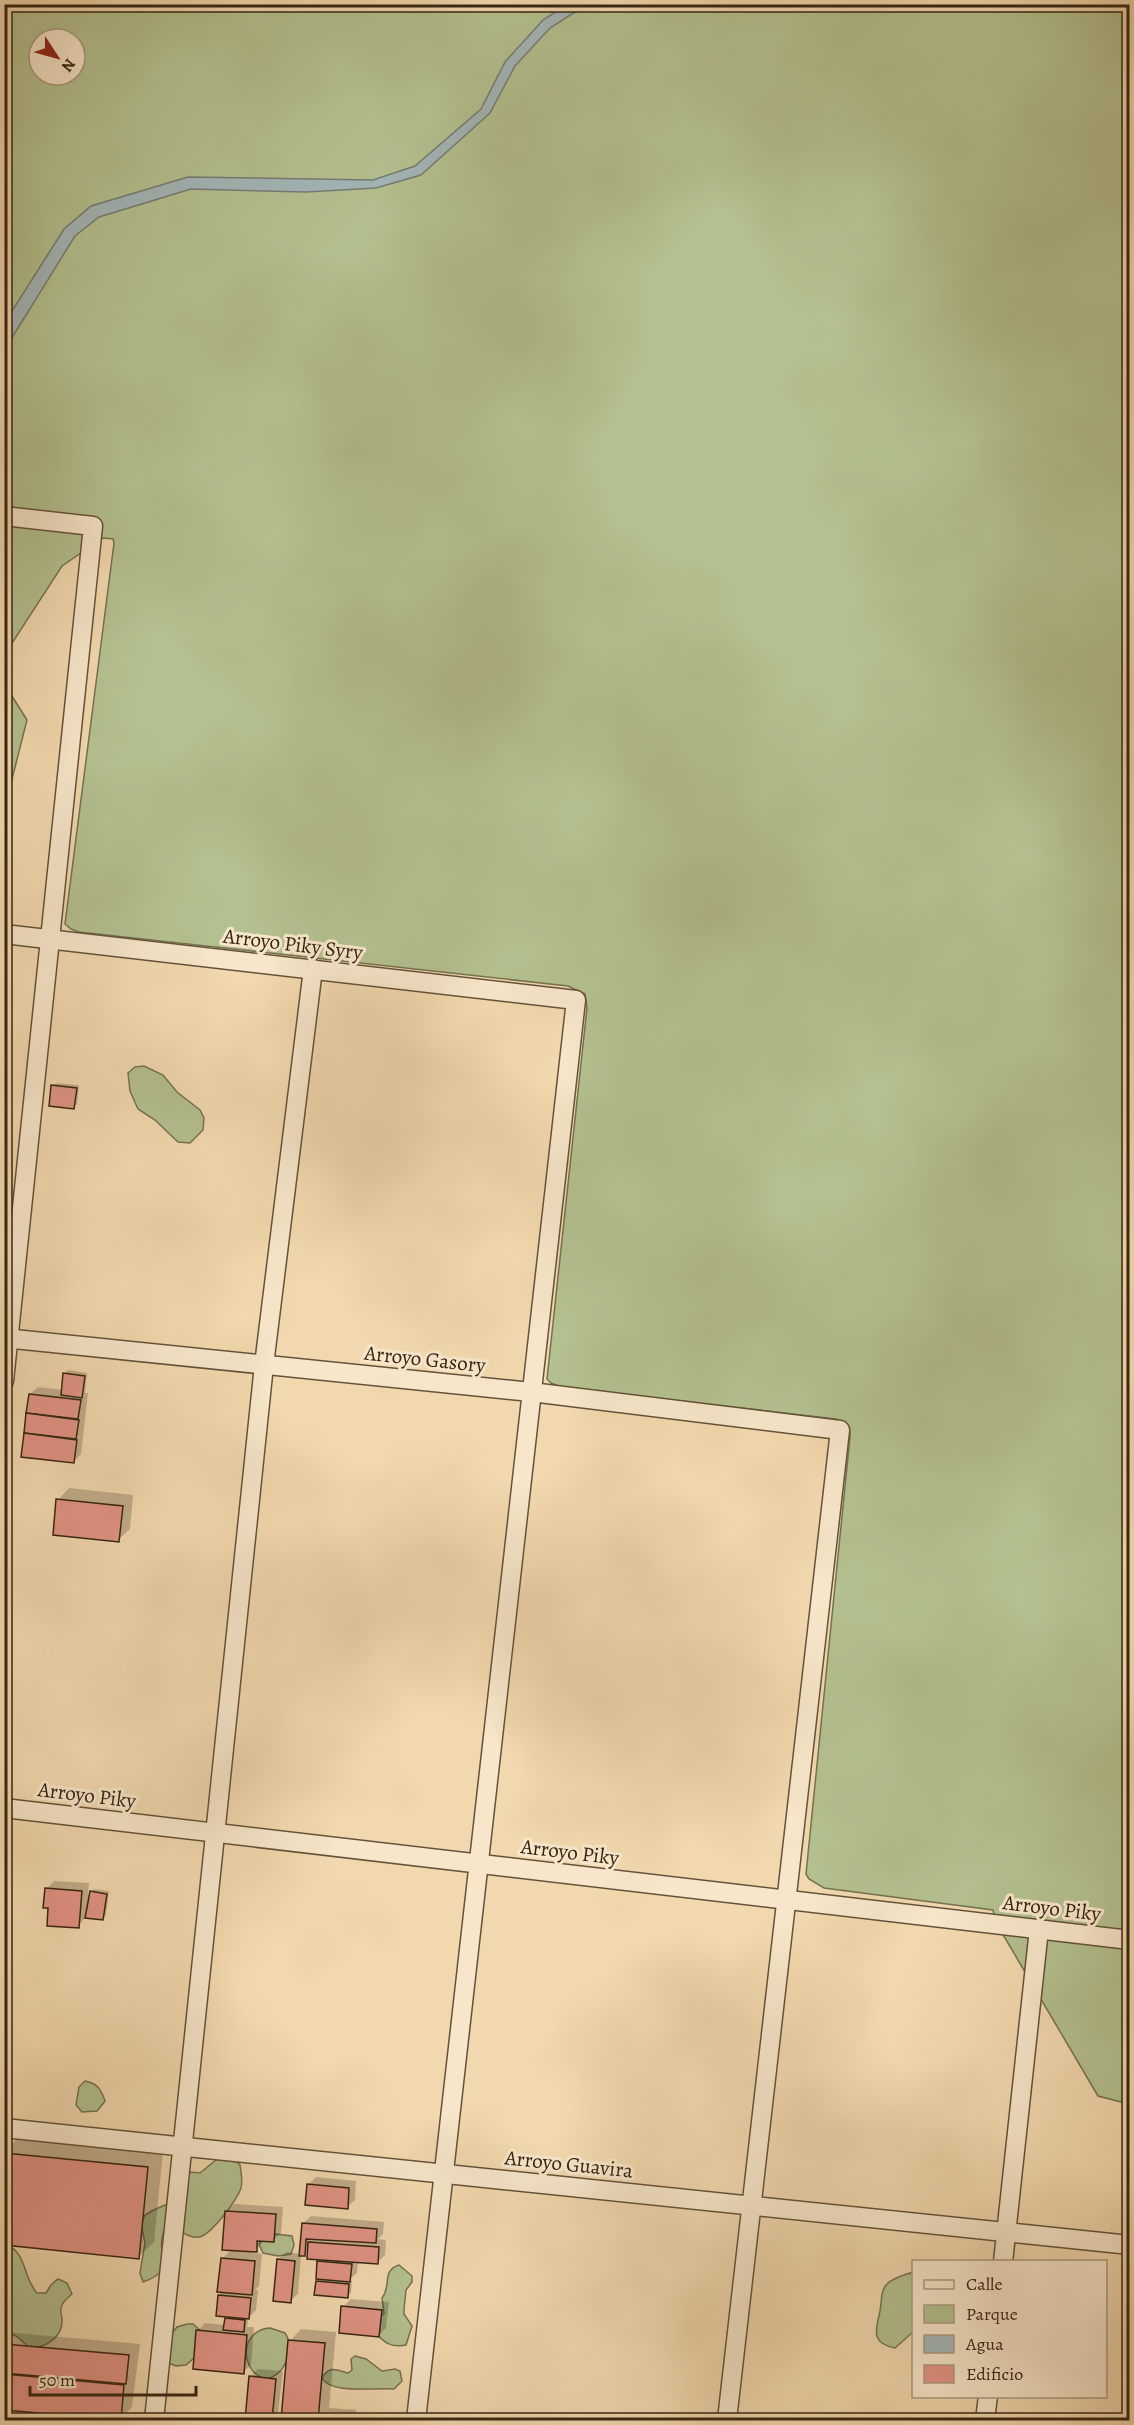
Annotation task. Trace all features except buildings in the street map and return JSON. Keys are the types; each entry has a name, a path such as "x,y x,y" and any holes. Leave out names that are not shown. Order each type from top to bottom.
{"street":[{"path":"4,516 93,526 4,1381"},
{"name":"Arroyo Piky Syry","path":"4,934 576,1000 531,1392"},
{"path":"154,2421 264,1365 313,969"},
{"name":"Arroyo Gasory","path":"7,1339 531,1392 840,1430 786,1900"},
{"path":"416,2421 531,1392"},
{"name":"Arroyo Piky","path":"4,1808 1130,1940"},
{"path":"727,2421 786,1900"},
{"path":"1003,2260 1039,1929"},
{"name":"Arroyo Guavira","path":"4,2128 1130,2245"},
{"path":"985,2421 988,2398"}],"green space":[{"path":"5,5 1129,5 1129,2104 1098,2096 995,1921 993,1910 824,1888 809,1879 806,1874 850,1437 847,1426 836,1419 561,1387 547,1379 587,1008 585,994 568,986 79,932 65,924 113,539 103,538 62,566 5,654"},
{"path":"5,685 27,720 5,801"},
{"path":"144,1066 163,1075 177,1092 200,1110 204,1118 203,1130 190,1143 178,1142 155,1120 138,1109 130,1091 128,1073 135,1067"},
{"path":"85,2081 96,2085 105,2101 97,2111 82,2112 76,2105 79,2087"},
{"path":"222,2155 232,2158 240,2165 242,2185 239,2193 217,2224 204,2235 194,2237 175,2230 164,2231 163,2267 154,2277 143,2282 140,2273 145,2243 141,2224 145,2215 178,2198 190,2172 200,2173"},
{"path":"267,2233 292,2236 294,2245 291,2254 278,2256 263,2253 259,2244"},
{"path":"4,2243 12,2248 21,2259 37,2293 46,2293 58,2279 67,2283 72,2294 61,2307 60,2331 57,2336 42,2346 30,2348 5,2330"},
{"path":"399,2265 412,2276 412,2282 406,2290 404,2314 412,2326 406,2345 397,2346 385,2342 376,2333 379,2319 384,2313 382,2298 388,2275"},
{"path":"912,2272 912,2333 895,2348 882,2343 878,2339 876,2330 883,2290 887,2284"},
{"path":"193,2324 202,2332 194,2358 186,2365 176,2366 166,2362 164,2343 177,2327"},
{"path":"270,2328 285,2333 289,2353 278,2373 264,2379 250,2367 246,2350 253,2335 260,2330"},
{"path":"355,2356 366,2359 382,2371 395,2369 400,2371 402,2381 394,2389 354,2389 334,2387 322,2378 330,2370 348,2373 352,2370 351,2359"}],"water":[{"path":"566,5 586,5 550,28 515,66 490,113 421,175 376,188 306,192 191,189 99,217 75,236 5,349 5,322 64,229 91,206 188,177 373,180 415,166 481,109 505,62 543,20"}]}
